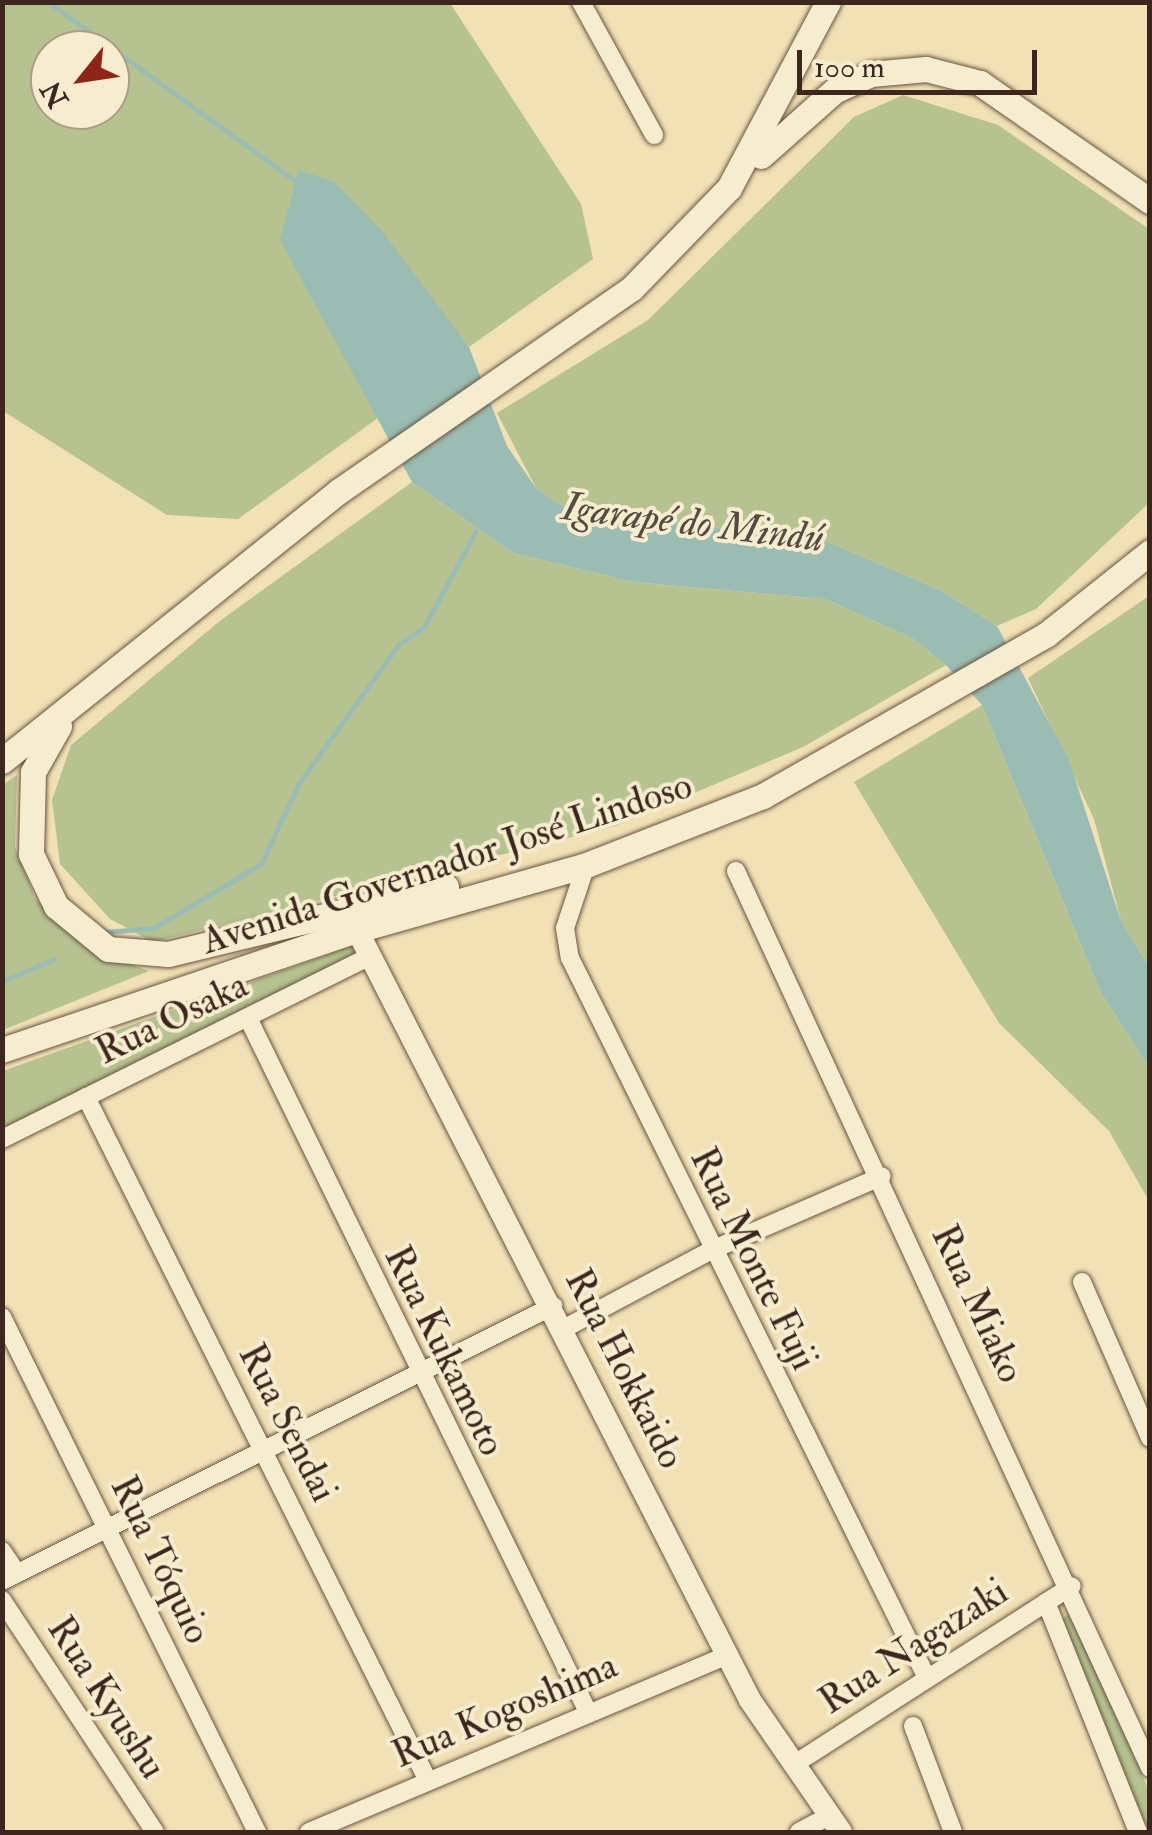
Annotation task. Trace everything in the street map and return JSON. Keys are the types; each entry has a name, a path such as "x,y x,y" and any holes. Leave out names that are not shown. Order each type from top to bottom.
{"main road":[{"path":"729,188 828,2"},
{"path":"2,761 78,704 339,491 632,288 729,188 834,91 870,74 926,68 980,84 1150,201"},
{"path":"1108,588 1150,538"},
{"name":"Avenida Governador José Lindoso","path":"2,1050 357,930 586,865 763,796 889,728 1047,634 1150,552"},
{"path":"78,704 33,772 30,854 56,906 108,949 168,954 445,887 480,893"}],"street":[{"path":"580,2 654,135"},
{"name":"Rua Monte Fuji","path":"586,865 565,928 570,958 925,1674"},
{"name":"Rua Miako","path":"736,871 1072,1586 1150,1768"},
{"name":"Rua Hokkaido","path":"357,930 565,1328 729,1655 793,1765 836,1824"},
{"name":"Rua Osaka","path":"2,1140 371,956"},
{"name":"Rua Kukamoto","path":"248,1018 418,1373 587,1710"},
{"name":"Rua Sendai","path":"86,1098 427,1779"},
{"path":"565,1328 712,1250 882,1176"},
{"path":"1082,1282 1150,1438"},
{"path":"2,1551 10,1577 106,1525 552,1306"},
{"name":"Rua Tóquio","path":"2,1318 257,1832"},
{"name":"Rua Nagazaki","path":"793,1765 925,1674 1072,1586"},
{"name":"Rua Kyushu","path":"2,1600 155,1832"},
{"path":"1046,1602 1138,1832"},
{"name":"Rua Kogoshima","path":"309,1832 587,1710 729,1655"},
{"path":"913,1726 954,1832"},
{"path":"799,1832 836,1824"}],"green space":[{"path":"2,3 450,3 581,204 593,259 469,347 335,182 281,240 378,418 238,519 167,515 3,411"},
{"path":"903,95 998,125 1149,229 1149,503 1036,609 997,626 942,591 828,542 565,508 536,488 497,413 648,320 854,117"},
{"path":"412,482 513,553 633,582 825,599 912,638 946,665 803,747 616,826 153,942 110,919 60,864 52,800 71,745 221,620"},
{"path":"1149,596 1149,966 1121,921 1094,819 1028,678"},
{"path":"982,705 1101,993 1149,1067 1149,1201 1109,1131 999,1023 854,782"},
{"path":"17,775 15,847 35,898 84,947 149,971 3,1030 2,785"},
{"path":"352,946 355,954 3,1130 3,1071"},
{"path":"1073,1611 1149,1791 1149,1832 1059,1621"}],"water":[{"path":"299,170 335,182 382,231 469,347 507,446 536,488 565,508 828,542 942,591 997,626 1069,760 1121,921 1149,966 1149,1067 1101,993 982,705 946,665 912,638 825,599 633,582 513,553 412,482 280,240"}],"waterway":[{"name":"Igarapé do Mindú","path":"48,2 298,183"},
{"path":"104,932 154,928 261,864 299,783 399,644 424,627 476,531"},
{"path":"2,981 54,959"}]}
